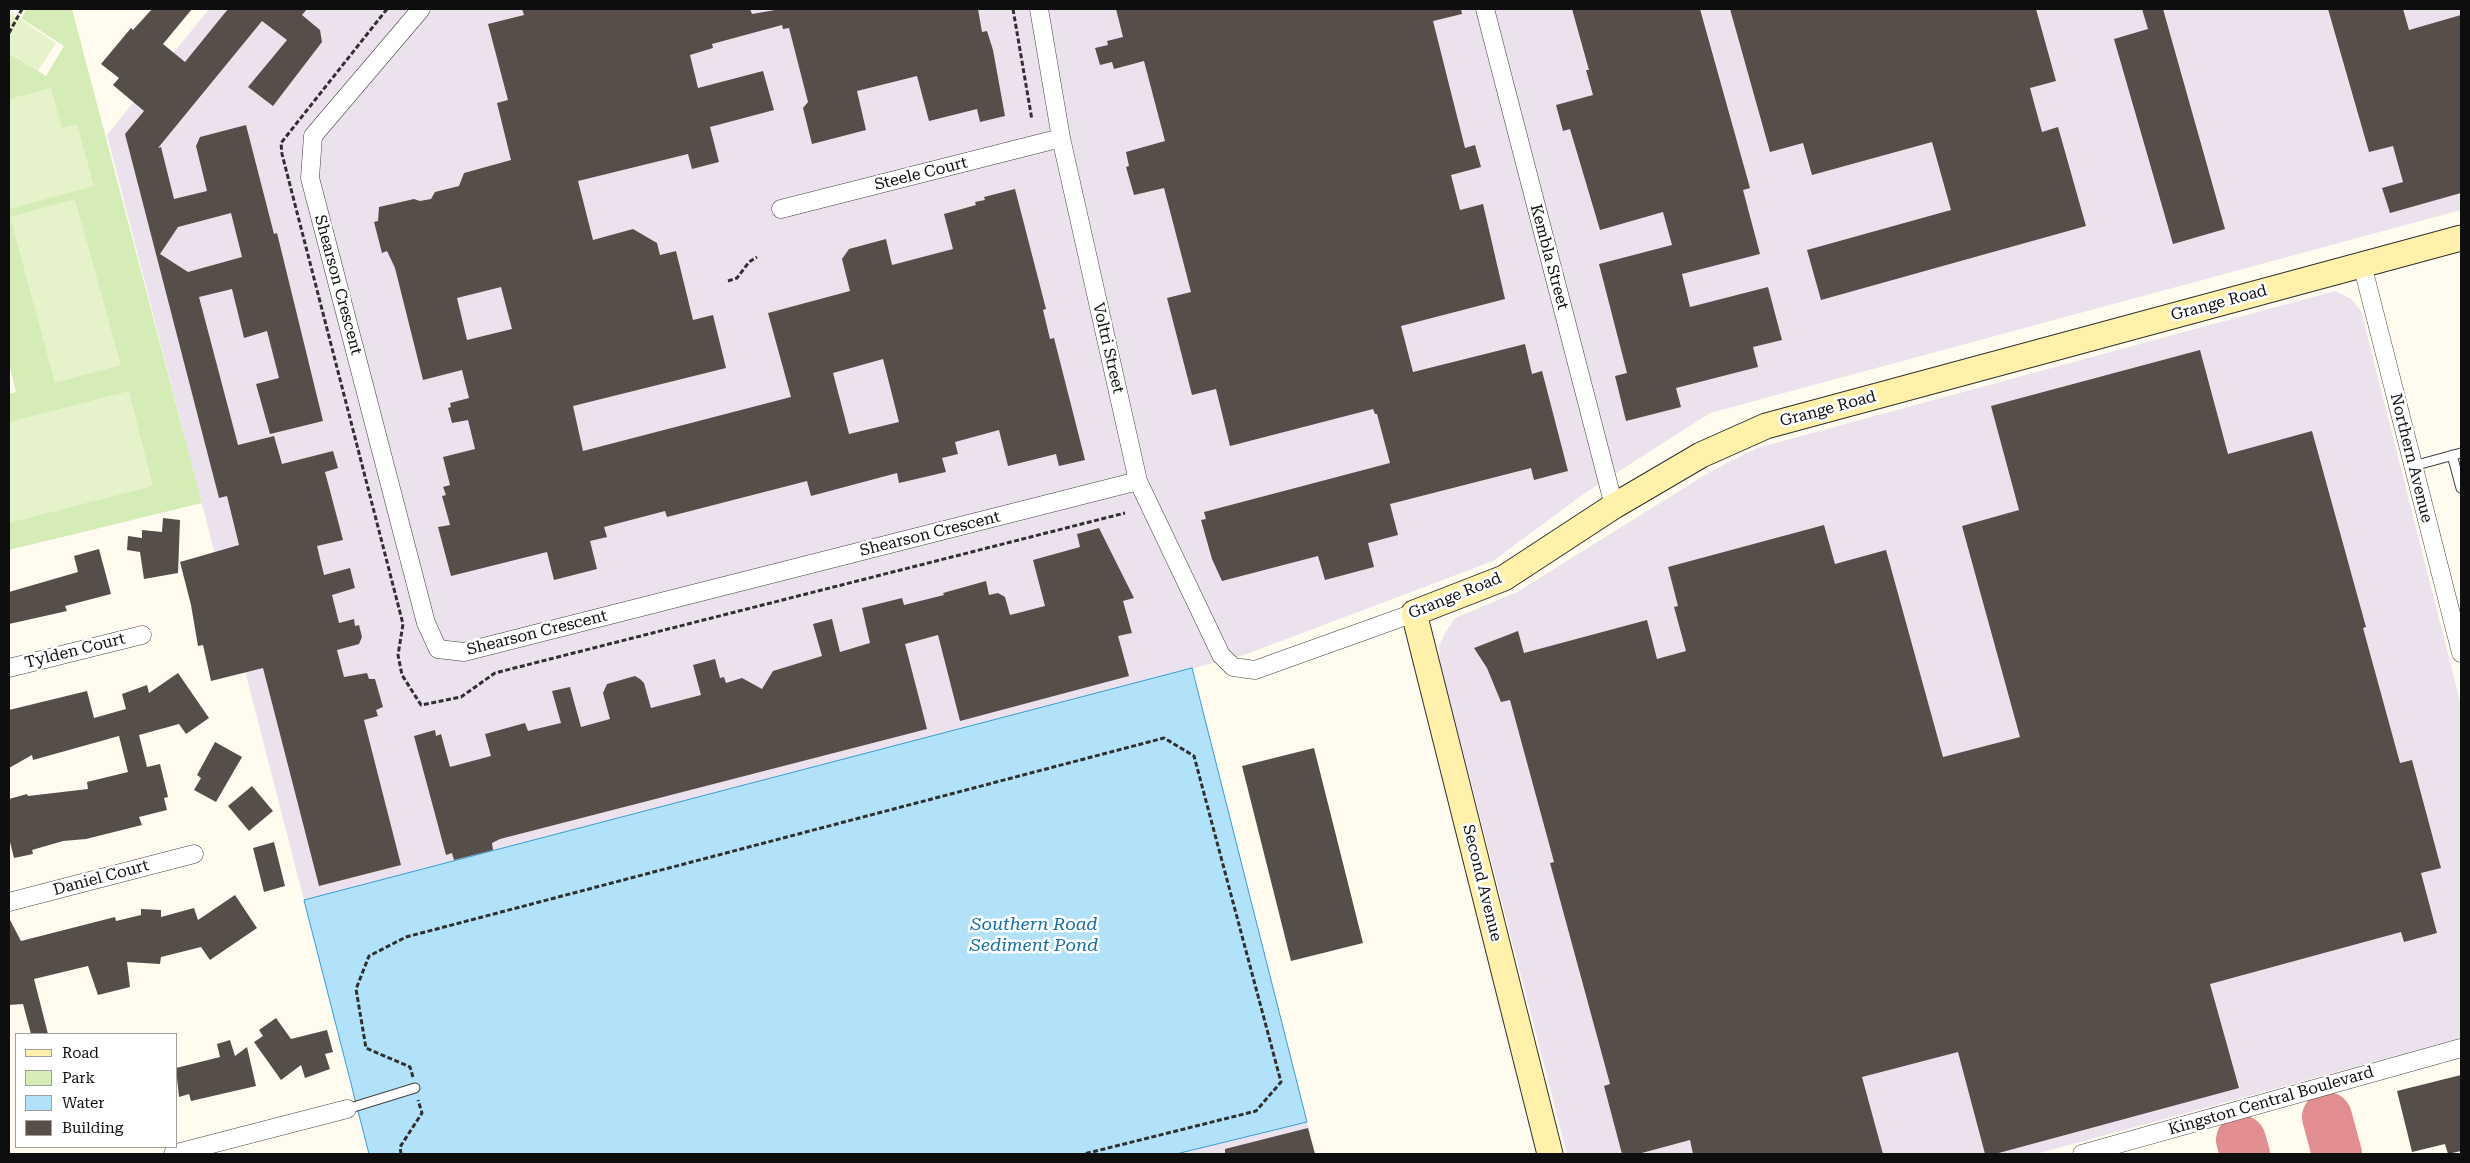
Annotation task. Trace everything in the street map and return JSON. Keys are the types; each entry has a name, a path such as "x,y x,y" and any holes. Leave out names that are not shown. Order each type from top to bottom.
{"main road":[{"name":"Grange Road","path":"1414,613 1504,578 1614,506 1700,455 1766,426 2461,238"},
{"name":"Second Avenue","path":"1414,613 1550,1154"}],"street":[{"name":"Shearson Crescent","path":"421,9 313,136 310,178 426,623 438,649 464,652 1138,482"},
{"name":"Voltri Street","path":"1040,9 1062,138 1138,482 1221,654 1233,667"},
{"name":"Kembla Street","path":"1485,9 1614,506"},
{"name":"Steele Court","path":"781,209 1062,138"},
{"name":"Northern Avenue","path":"2362,264 2461,653"},
{"name":"Grange Road","path":"1233,667 1255,670 1414,613"},
{"name":"Tylden Court","path":"9,668 142,635"},
{"name":"Daniel Court","path":"9,902 194,854"},
{"name":"Kingston Central Boulevard","path":"2082,1154 2461,1048"},
{"path":"173,1154 236,1146 347,1108"}],"lane":[{"path":"2413,466 2457,454 2461,488"},
{"path":"347,1108 415,1088"}],"path":[{"path":"9,33 22,9"},
{"path":"387,9 281,143 403,624 398,656 402,675 421,705 462,696 495,673 1125,512"},
{"path":"1013,9 1032,120"},
{"path":"728,281 738,278 749,262 757,257"},
{"path":"401,1154 400,1147 422,1113 410,1067 366,1048 356,990 369,956 406,937 1164,738 1194,756 1281,1082 1256,1111 1084,1154"}],"shaded area":[{"path":"209,9 2461,9 2461,210 1710,413 1585,493 1493,561 1244,655 304,900 107,135"},
{"path":"2335,291 2351,299 2361,311 2461,705 2461,1038 2036,1154 1567,1154 1440,662 1439,647 1445,633 1455,618 1517,592 1713,470 1757,448"},
{"path":"1307,1122 1315,1154 1176,1154"}],"green space":[{"path":"26,9 72,9 202,503 9,550 9,394 16,392 9,364 9,53 46,76 64,46 22,19"},
{"path":"9,12 56,43 38,71 9,52"},
{"path":"51,88 62,128 77,124 94,186 9,209 9,99"},
{"path":"75,199 121,365 55,383 10,217"},
{"path":"129,391 153,486 9,523 9,422"}],"water":[{"name":"Southern Road Sediment Pond","path":"1192,668 1307,1122 1176,1154 369,1154 304,900"}],"building":[{"path":"152,9 192,9 163,44 185,62 228,9 307,9 302,15 320,30 322,42 273,106 248,87 287,40 262,21 158,148 161,147 174,199 207,191 196,146 200,137 246,125 274,234 277,233 323,421 270,434 256,384 279,378 267,331 244,338 232,289 199,297 238,445 274,436 282,464 333,451 338,468 325,472 343,540 317,546 324,575 350,568 355,588 332,595 339,623 354,619 355,626 359,625 362,637 359,644 337,650 344,677 367,673 369,679 375,679 383,707 376,710 378,716 364,720 401,865 319,886 263,668 211,681 203,645 198,646 191,605 180,562 239,545 227,496 219,498 125,134 144,111 113,85 119,78 101,64 131,28 133,30","holes":["231,213 242,257 188,272 160,254 178,227"]},
{"path":"522,9 750,9 752,14 781,9 978,9 982,32 987,31 993,50 1005,116 980,122 977,109 929,121 917,76 857,91 866,130 812,144 803,108 808,102 789,28 783,29 782,25 712,44 713,48 690,55 698,88 763,71 774,110 710,127 719,162 692,169 688,154 578,181 593,240 633,229 657,243 660,255 676,251 693,320 713,315 726,368 573,406 583,451 791,397 768,313 850,291 842,259 849,249 886,239 892,265 953,249 944,214 976,205 975,202 985,200 984,197 1015,189 1046,309 1043,310 1050,339 1054,338 1085,460 1059,466 1056,454 1008,466 999,430 955,442 958,454 942,458 946,472 899,483 897,473 811,496 807,481 667,517 665,511 604,527 607,537 590,541 597,569 554,580 547,552 451,576 438,527 450,525 442,496 446,495 443,487 450,485 443,457 475,449 468,420 452,423 448,408 451,407 450,403 469,398 462,370 423,380 395,268 387,251 382,253 374,222 378,221 379,207 414,199 420,201 431,199 435,192 459,186 464,173 511,160 497,103 508,100 488,24 524,15","holes":["501,287 512,329 467,340 457,298","883,359 899,422 849,434 833,373"]},
{"path":"1116,9 1461,9 1462,14 1433,21 1465,148 1475,145 1481,167 1451,175 1460,210 1483,204 1505,299 1401,326 1413,372 1525,344 1532,374 1542,371 1568,471 1534,480 1531,468 1390,504 1398,535 1368,543 1374,567 1325,580 1318,556 1222,581 1212,559 1201,520 1206,519 1204,512 1390,463 1377,414 1375,414 1373,409 1230,446 1216,389 1192,395 1167,298 1191,292 1164,188 1134,195 1126,167 1129,166 1126,152 1165,141 1144,61 1114,69 1112,62 1100,65 1095,48 1108,45 1107,41 1123,37"},
{"path":"1572,9 1700,9 1750,188 1743,190 1760,254 1682,274 1690,307 1768,287 1782,340 1753,347 1758,367 1676,388 1681,407 1626,421 1615,376 1627,373 1599,264 1672,245 1663,212 1600,230 1570,129 1563,131 1556,105 1593,95 1586,70 1589,70"},
{"path":"1730,9 2036,9 2056,81 2030,88 2042,132 2058,127 2086,226 1821,300 1807,250 1951,210 1932,142 1812,175 1803,143 1770,152"},
{"path":"2142,9 2163,9 2225,229 2173,244 2114,39 2148,29"},
{"path":"2328,9 2403,9 2409,30 2461,15 2461,193 2390,213 2382,188 2403,182 2393,146 2369,152"},
{"path":"2200,350 2228,454 2312,431 2366,627 2363,628 2400,763 2412,760 2441,868 2421,873 2437,933 2404,942 2401,932 2210,984 2239,1088 1995,1154 1985,1154 1958,1052 1862,1077 1883,1154 1693,1154 1690,1140 1638,1154 1622,1154 1604,1086 1610,1084 1550,863 1554,862 1510,700 1501,702 1487,668 1474,648 1518,631 1524,653 1647,620 1657,659 1686,651 1674,607 1678,606 1668,567 1824,525 1835,564 1886,550 1943,757 2020,737 1962,526 2019,510 1991,406"},
{"path":"163,518 180,520 178,573 144,579 140,552 127,550 128,536 142,538 142,530 162,532"},
{"path":"1099,528 1134,598 1123,601 1132,633 1118,636 1129,676 960,721 938,635 905,644 927,729 500,839 492,843 493,850 454,860 452,853 446,855 414,736 435,730 436,736 441,734 450,767 491,756 485,734 525,723 528,731 561,723 552,691 570,687 581,727 610,719 603,693 607,684 635,676 644,683 651,708 701,695 693,665 715,659 720,678 724,677 726,683 742,678 762,689 773,671 822,656 813,624 832,619 840,652 870,643 862,608 902,598 904,605 944,595 943,593 986,581 989,595 998,593 1005,597 1010,615 1045,606 1033,560 1080,547 1077,534"},
{"path":"99,549 111,594 65,606 67,611 9,624 9,592 78,572 74,556"},
{"path":"178,673 209,718 186,734 179,724 139,735 147,767 160,764 168,797 164,798 167,810 139,817 142,825 86,839 63,841 32,850 33,854 14,858 9,838 9,799 27,794 28,796 88,789 87,782 128,772 119,736 33,760 32,755 9,768 9,710 87,691 94,718 126,709 122,694 147,685 149,693"},
{"path":"215,742 242,757 216,802 194,790 201,778 197,775"},
{"path":"1314,748 1363,943 1291,961 1242,766"},
{"path":"252,786 273,811 249,831 228,806"},
{"path":"274,842 285,886 264,892 253,848"},
{"path":"235,895 257,928 210,960 201,947 161,957 160,964 127,962 130,987 98,995 88,966 34,979 48,1033 31,1033 23,1004 9,1005 9,918 21,941 115,917 116,921 141,915 141,909 161,910 161,917 194,908 198,920"},
{"path":"276,1018 291,1039 327,1030 333,1052 325,1054 330,1069 305,1078 301,1065 281,1080 254,1042 263,1036 259,1030"},
{"path":"230,1040 235,1056 247,1047 256,1086 191,1101 189,1094 179,1097 178,1068 220,1057 217,1044"},
{"path":"2461,1075 2461,1151 2448,1154 2445,1144 2412,1152 2397,1091"},
{"path":"1308,1128 1315,1154 1225,1154 1225,1149"}],"taxiway":[{"path":"2327,1117 2337,1154"},
{"path":"2241,1140 2245,1154"}]}
